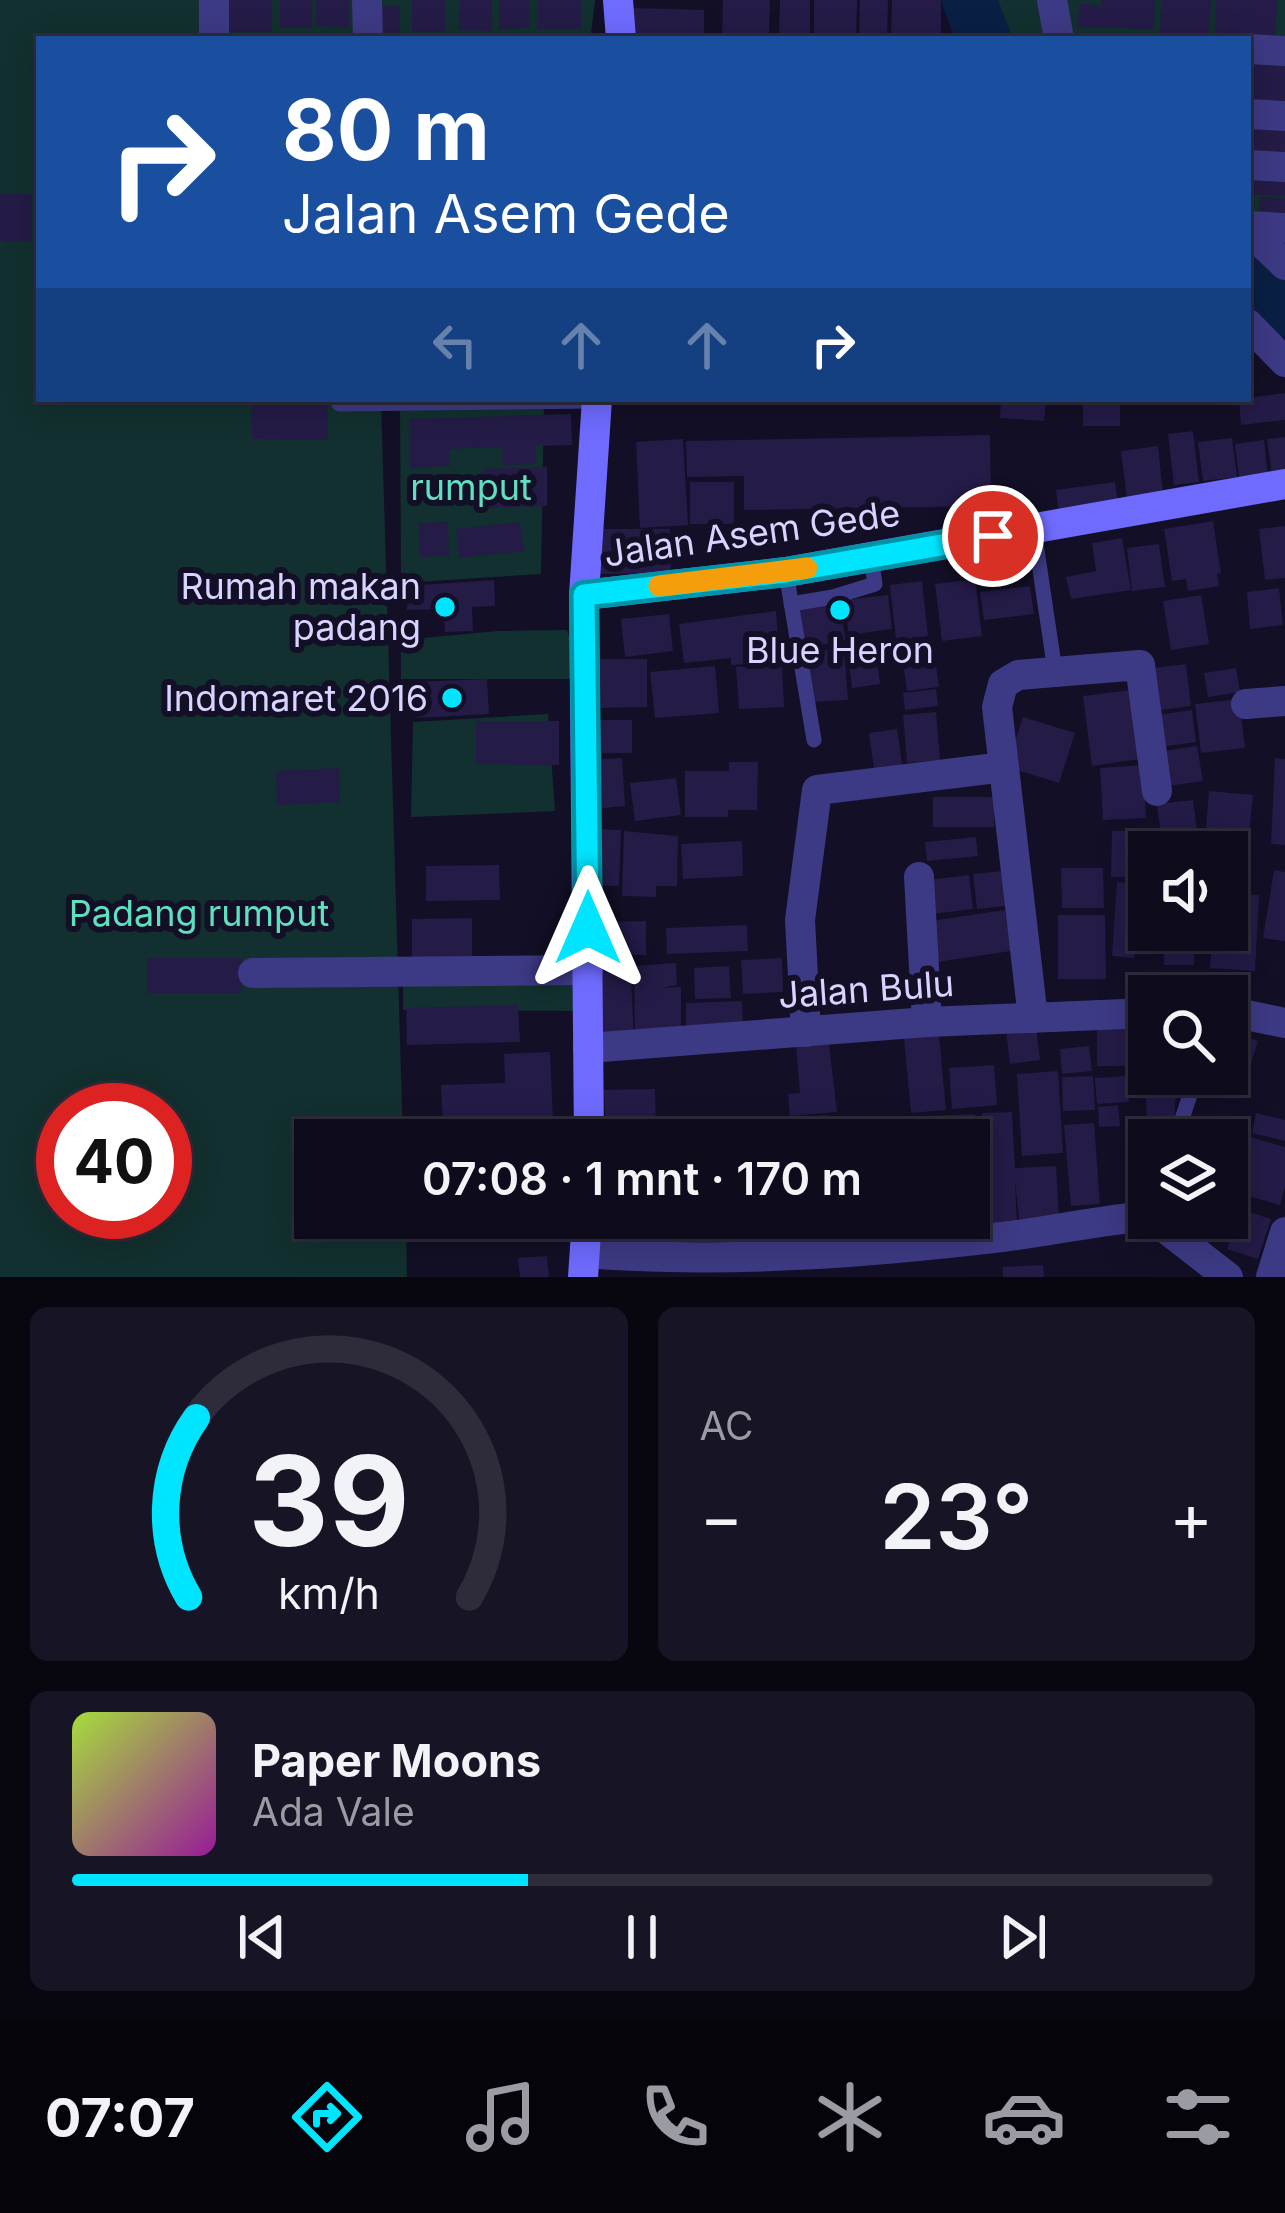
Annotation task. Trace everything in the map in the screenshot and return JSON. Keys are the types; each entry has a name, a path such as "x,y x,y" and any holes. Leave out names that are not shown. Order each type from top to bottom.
{"street":[{"path":"214,0 214,36"},
{"path":"367,0 368,36"},
{"path":"618,0 621,36"},
{"path":"1052,0 1058,36"},
{"path":"1251,49 1285,51"},
{"path":"1251,114 1285,116"},
{"path":"1251,165 1285,167"},
{"path":"1251,228 1285,228"},
{"path":"1251,231 1285,265"},
{"path":"1251,327 1285,362"},
{"path":"589,1119 584,595 597,402"},
{"name":"Jalan Asem Gede","path":"584,595 786,572 1285,484"},
{"path":"1033,1018 997,706 1001,688 1012,677 1140,665 1156,791"},
{"path":"1246,704 1285,701"},
{"path":"806,1032 800,920 817,790 1004,767"},
{"path":"919,877 927,1022"},
{"path":"254,973 588,970"},
{"name":"Jalan Bulu","path":"589,1048 927,1022 1128,1013"},
{"path":"1248,1015 1285,1023"},
{"path":"585,1265 1000,1237 1128,1220"},
{"path":"1271,1277 1285,1232"},
{"path":"1179,1239 1228,1277"}],"lane":[{"path":"339,404 468,402"},
{"path":"1034,530 1055,671"},
{"path":"790,604 875,584 871,557"},
{"path":"786,572 814,740"}],"green space":[{"name":"Padang rumput","path":"0,0 595,0 591,34 36,36 36,402 381,402 402,1119 294,1119 294,1239 406,1239 407,1277 0,1277"},
{"path":"969,0 1285,0 1285,281 1251,257 1251,36 983,36"},
{"name":"rumput","path":"400,402 544,402 541,574 401,583"},
{"path":"567,630 583,679 401,679 401,640"},
{"path":"548,714 555,811 411,817 413,722"},
{"path":"403,973 583,975 581,1011 403,1010"}],"building":[{"path":"223,0 272,0 272,32 223,32"},
{"path":"280,0 312,0 312,28 280,28"},
{"path":"316,0 349,0 349,27 316,26"},
{"path":"412,0 445,0 445,32 412,32"},
{"path":"460,0 492,0 492,31 459,30"},
{"path":"499,0 530,0 530,28 499,29"},
{"path":"537,0 581,0 581,29 537,29"},
{"path":"723,0 770,0 769,36 722,36"},
{"path":"780,0 810,0 810,36 779,36"},
{"path":"814,0 857,0 856,36 814,36"},
{"path":"860,0 888,0 887,36 859,36"},
{"path":"892,0 941,0 941,36 891,36"},
{"path":"1102,0 1155,0 1154,29 1078,27 1079,4 1102,5"},
{"path":"1161,0 1211,0 1209,35 1160,33"},
{"path":"1216,0 1277,0 1275,38 1215,36"},
{"path":"375,5 400,5 400,33 374,32"},
{"path":"634,8 704,10 704,36 634,36"},
{"path":"1251,64 1285,66 1285,113 1251,102"},
{"path":"1251,117 1285,119 1285,162 1251,161"},
{"path":"1251,168 1259,168 1260,181 1261,168 1285,169 1285,196 1251,194"},
{"path":"0,194 32,194 31,242 0,241"},
{"path":"1260,197 1285,198 1285,215 1259,213"},
{"path":"1285,393 1285,420 1241,425 1239,402 1251,402 1251,397"},
{"path":"251,402 327,402 328,440 252,439"},
{"path":"1001,402 1046,402 1044,421 1000,418"},
{"path":"1083,402 1120,402 1120,426 1083,426"},
{"path":"571,414 572,445 536,446 536,464 503,465 502,447 449,449 450,466 410,468 409,419"},
{"path":"1193,431 1199,482 1174,485 1168,434"},
{"path":"990,435 991,506 744,510 744,476 687,477 686,441"},
{"path":"1285,437 1285,473 1272,475 1267,439"},
{"path":"1232,438 1237,477 1203,481 1198,442"},
{"path":"683,439 688,525 640,528 636,442"},
{"path":"1264,440 1269,484 1240,487 1235,444"},
{"path":"1158,446 1163,494 1127,499 1121,451"},
{"path":"547,467 547,506 484,508 483,469"},
{"path":"690,482 734,482 734,524 690,524"},
{"path":"1115,482 1119,509 1059,516 1056,490"},
{"path":"1213,521 1219,586 1188,591 1186,579 1172,581 1164,529"},
{"path":"448,522 449,556 420,557 418,523"},
{"path":"520,522 524,551 459,558 456,529"},
{"path":"1285,526 1285,578 1265,580 1259,529"},
{"path":"596,529 670,529 671,573 596,574"},
{"path":"1122,538 1131,590 1071,599 1066,577 1096,571 1092,543"},
{"path":"1159,544 1165,587 1132,591 1127,548"},
{"path":"975,579 982,636 942,641 935,584"},
{"name":"Rumah makan padang","path":"494,580 495,606 472,607 473,631 445,632 444,609 407,610 406,586"},
{"path":"922,581 928,636 896,640 890,585"},
{"path":"1030,586 1034,614 984,620 980,592"},
{"path":"1279,588 1283,625 1250,629 1247,592"},
{"path":"888,595 892,629 849,635 844,600"},
{"path":"1201,595 1209,644 1171,650 1163,601"},
{"path":"838,600 846,640 803,649 795,610"},
{"path":"776,611 780,662 731,665 731,658 684,663 679,624"},
{"path":"669,614 673,651 625,657 621,619"},
{"path":"874,638 880,684 852,688 846,641"},
{"path":"844,649 848,700 812,702 809,651"},
{"path":"935,658 939,687 907,691 903,662"},
{"path":"597,659 647,659 647,707 597,708"},
{"path":"1186,664 1191,706 1161,710 1154,668"},
{"path":"782,665 784,707 739,709 736,667"},
{"path":"715,666 719,713 655,718 650,672"},
{"path":"1236,668 1240,692 1208,697 1204,673"},
{"name":"Indomaret 2016","path":"487,679 489,714 416,718 414,682"},
{"path":"936,689 938,706 905,710 903,693"},
{"path":"1131,690 1140,759 1092,766 1083,696"},
{"path":"1239,699 1245,748 1201,753 1195,704"},
{"path":"1192,710 1196,742 1161,747 1156,715"},
{"path":"936,712 940,760 907,763 903,715"},
{"path":"1023,717 1075,733 1059,783 1007,767"},
{"path":"598,720 632,720 632,753 598,753"},
{"path":"476,721 559,721 559,765 476,764"},
{"path":"897,729 903,771 875,775 869,733"},
{"path":"1197,746 1203,781 1162,787 1157,752"},
{"path":"622,758 625,806 593,809 589,760"},
{"path":"1275,758 1285,759 1285,845 1271,844"},
{"path":"729,762 758,762 757,810 728,810 728,817 685,817 685,771 729,771"},
{"path":"1143,765 1146,818 1103,820 1100,768"},
{"path":"339,768 340,802 277,805 276,771"},
{"path":"676,778 681,815 635,821 630,783"},
{"path":"1209,791 1253,795 1248,844 1248,831 1206,831"},
{"path":"933,797 994,797 994,827 933,827"},
{"path":"1193,800 1197,831 1160,831 1157,804"},
{"path":"593,829 621,830 619,886 591,885"},
{"path":"624,831 678,836 677,886 656,886 656,897 622,896"},
{"path":"1112,831 1128,831 1128,877 1111,877"},
{"path":"976,837 978,856 927,861 925,842"},
{"path":"742,841 743,876 683,879 681,844"},
{"path":"499,865 500,900 426,901 426,866"},
{"path":"1061,868 1103,868 1104,908 1062,908"},
{"path":"1274,870 1285,872 1285,941 1263,938"},
{"path":"1002,871 1005,906 977,909 973,874"},
{"path":"969,875 973,909 932,914 928,880"},
{"path":"1117,882 1128,883 1128,951 1135,951 1134,958 1112,956"},
{"path":"1248,894 1259,895 1255,971 1210,968 1211,951 1248,951"},
{"path":"1005,910 1011,951 937,962 931,921"},
{"path":"1058,915 1105,915 1106,979 1058,979"},
{"path":"472,918 472,964 412,964 412,919"},
{"path":"646,921 646,955 630,955 634,1040 600,1042 596,958 624,957 598,956 598,922"},
{"path":"747,925 748,951 667,954 666,928"},
{"path":"1164,951 1194,951 1194,965 1164,965"},
{"path":"147,958 242,958 242,993 147,993"},
{"path":"782,958 783,992 743,994 741,960"},
{"path":"676,963 677,985 660,988 681,987 681,1034 635,1035 634,966"},
{"path":"729,966 731,998 695,999 694,968"},
{"path":"742,1001 743,1028 686,1030 686,1003"},
{"path":"518,1005 520,1042 407,1045 406,1008"},
{"path":"1097,1023 1128,1023 1128,1066 1097,1066"},
{"path":"1036,1027 1040,1060 1010,1064 1006,1031"},
{"path":"939,1035 946,1110 911,1113 904,1038"},
{"path":"1248,1038 1258,1041 1248,1073"},
{"path":"829,1044 837,1112 790,1116 788,1094 800,1093 796,1047"},
{"path":"1089,1046 1092,1071 1062,1074 1060,1049"},
{"path":"550,1052 553,1119 443,1119 441,1085 505,1083 504,1054"},
{"path":"994,1065 997,1105 952,1109 949,1068"},
{"path":"1058,1071 1063,1153 1022,1156 1017,1074"},
{"path":"1093,1076 1095,1110 1063,1111 1062,1077"},
{"path":"1127,1076 1129,1102 1097,1104 1095,1078"},
{"path":"655,1089 656,1119 605,1119 604,1090"},
{"path":"1135,1095 1176,1095 1174,1119 1147,1119 1146,1097"},
{"path":"1118,1105 1120,1126 1099,1127 1098,1107"},
{"path":"1012,1112 1015,1168 1056,1166 1059,1217 1019,1219 1015,1180 1017,1226 990,1226 990,1119 982,1119 982,1113"},
{"path":"1256,1113 1285,1120 1285,1141 1252,1133"},
{"path":"975,1114 975,1119 927,1119"},
{"path":"828,1115 828,1119 773,1119"},
{"path":"1094,1123 1100,1204 1071,1206 1064,1125"},
{"path":"1248,1136 1285,1147 1280,1205 1248,1196"},
{"path":"1248,1212 1271,1219 1258,1259 1227,1249 1230,1239 1248,1239"},
{"path":"547,1256 549,1277 520,1277 518,1258"},
{"path":"1043,1265 1044,1277 1003,1277 1003,1267"}],"waterway":[{"path":"969,0 983,36"},
{"path":"1251,273 1285,310"}],"slow traffic":[{"path":"659,586 807,568"}],"place":[{"name":"Rumah makan padang","path":"445,607"},
{"name":"Blue Heron","path":"840,610"},
{"name":"Indomaret 2016","path":"452,698"}],"route":[{"path":"588,928 584,595 786,572 993,536"}]}
